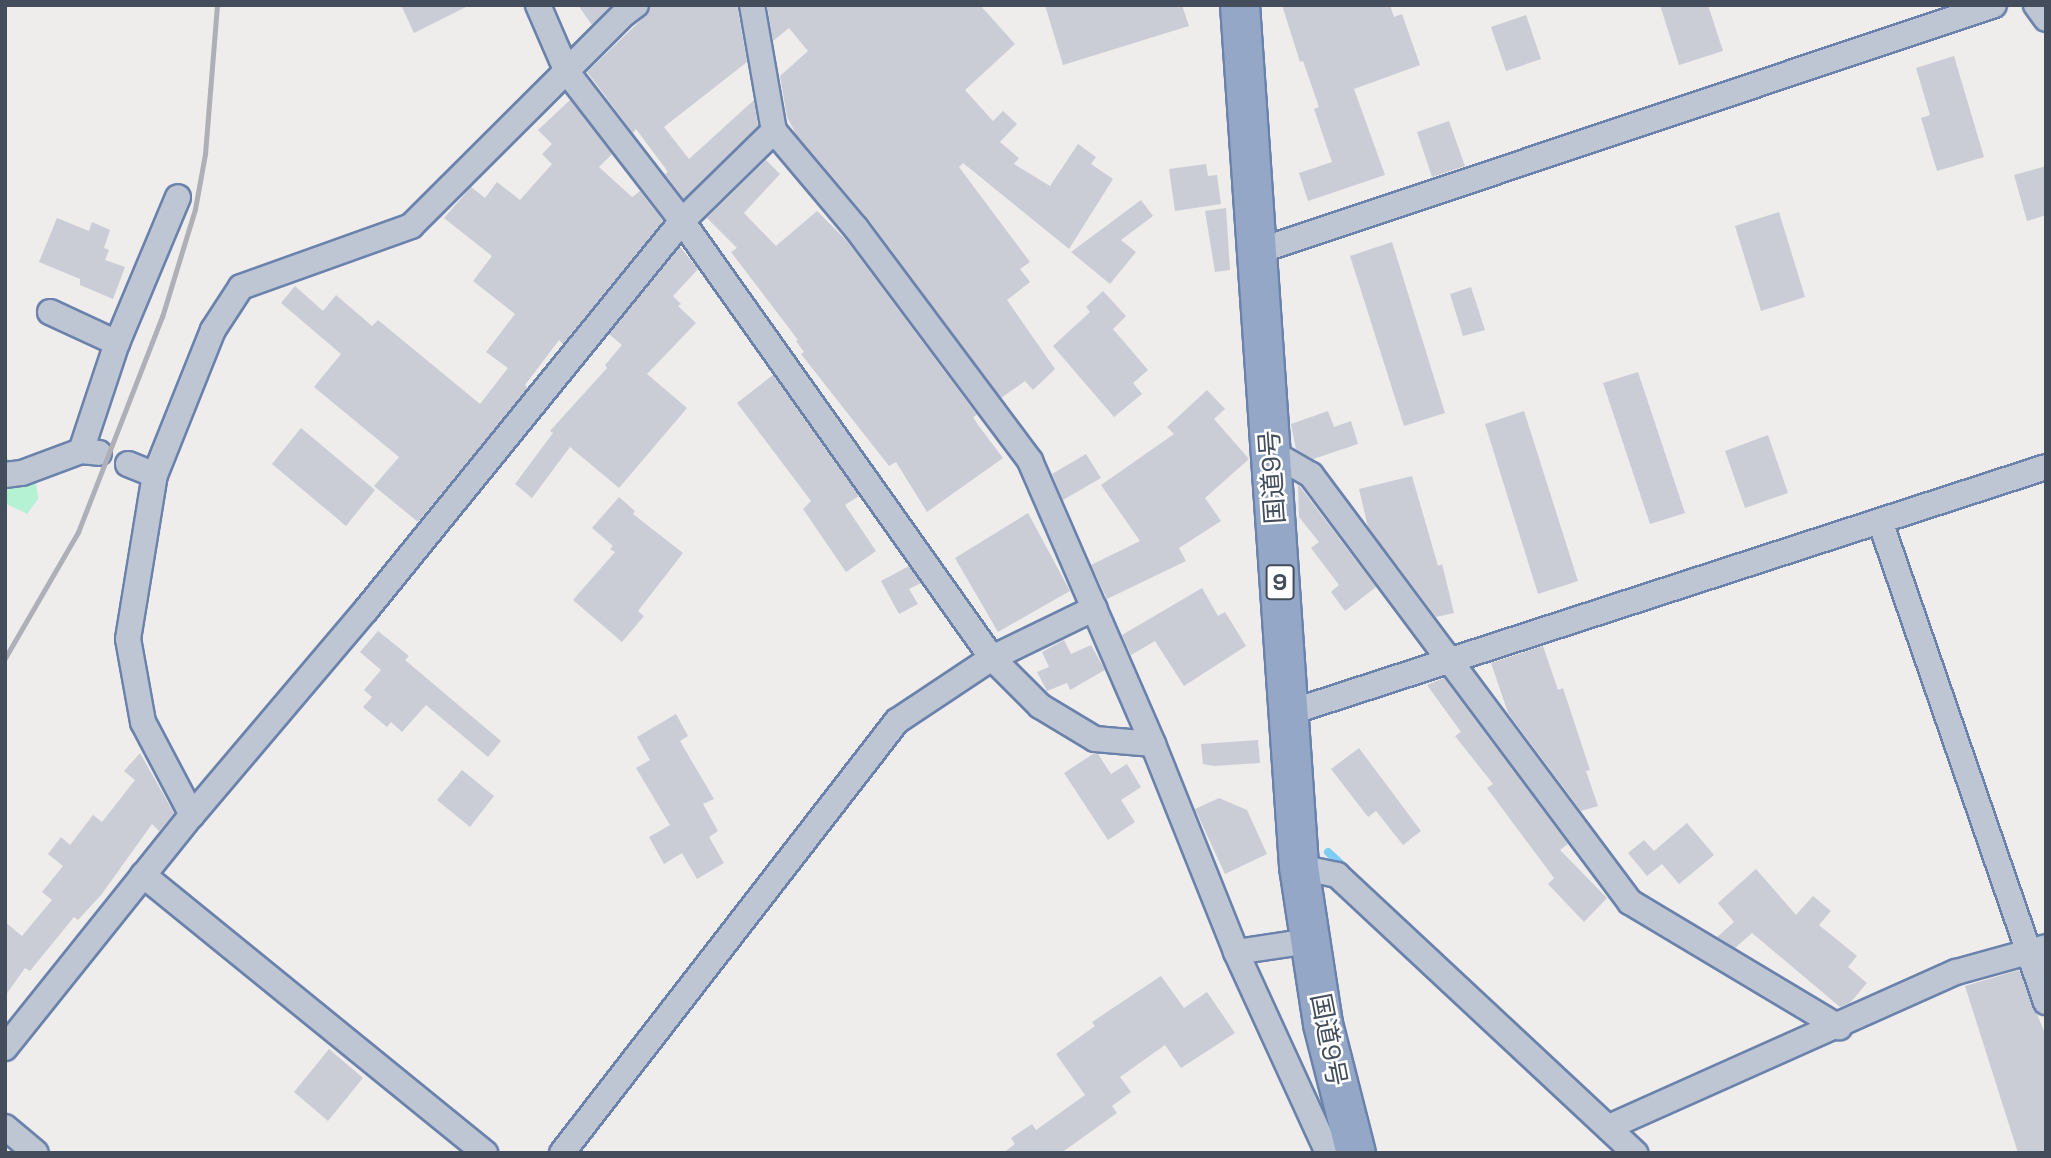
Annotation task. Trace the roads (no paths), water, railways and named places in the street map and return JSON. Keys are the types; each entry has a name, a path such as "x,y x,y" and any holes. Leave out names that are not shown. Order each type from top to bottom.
{"highway":[{"name":"国道9号","path":"1240,5 1299,867 1323,1024 1341,1105 1356,1153"}],"street":[{"path":"538,5 567,72 682,221 992,658 1040,706 1096,739 1153,744"},
{"path":"191,815 144,722 128,639 155,475 213,330 241,287 411,226 636,5"},
{"path":"752,5 774,131 856,228 1030,461 1153,744 1236,952 1328,1153"},
{"path":"1256,252 1994,5"},
{"path":"2036,5 2046,19"},
{"path":"5,1048 191,815 366,610 682,221 774,131"},
{"path":"5,475 22,473 90,452 117,343 178,197"},
{"path":"50,312 117,343"},
{"path":"1271,452 1311,475 1630,902 1839,1027"},
{"path":"128,464 155,475"},
{"path":"1288,713 1449,663 2046,467"},
{"path":"1880,521 2037,949 2046,1002"},
{"path":"562,1153 897,721 992,658 1095,608"},
{"path":"1299,867 1337,875 1635,1153"},
{"path":"143,875 485,1153"},
{"path":"1236,952 1311,941"},
{"path":"1609,1127 1839,1027 1956,972 2037,949"},
{"path":"5,1127 36,1153"}],"waterway":[{"path":"1328,852 1346,869"}],"railway":[{"path":"5,658 78,532 162,317 195,209 205,154 217,5"}]}
